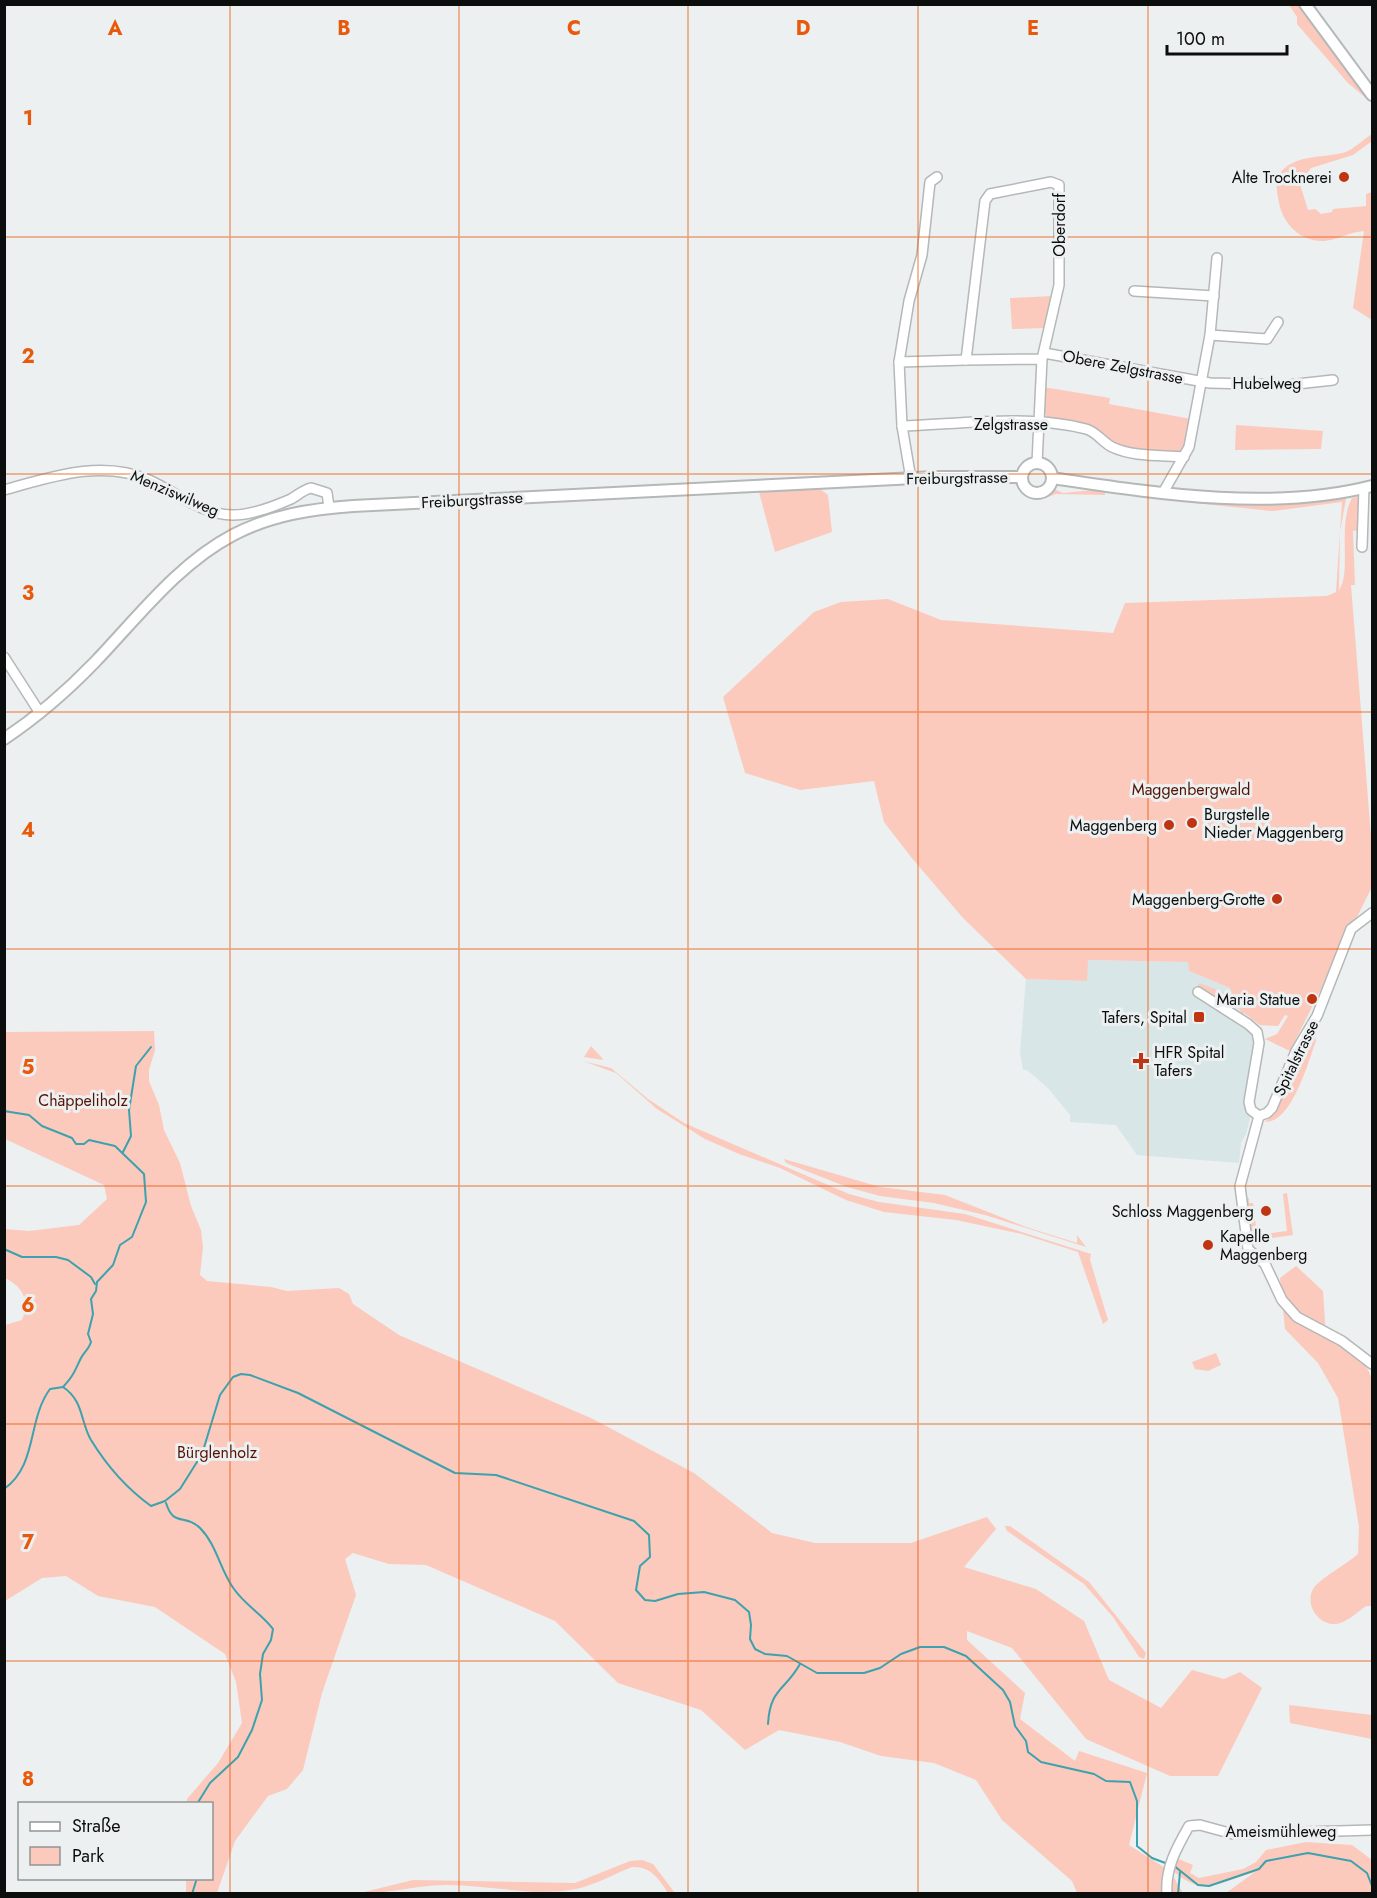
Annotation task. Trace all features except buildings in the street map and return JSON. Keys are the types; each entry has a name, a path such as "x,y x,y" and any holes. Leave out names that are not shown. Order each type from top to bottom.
{"main road":[{"path":"1305,4 1372,94"},
{"path":"1037,463 1046,466 1052,478 1164,491 1266,498 1320,495 1368,487"},
{"name":"Freiburgstrasse","path":"1037,463 1029,465 1022,477 1024,486 1036,493 1046,490 1052,478"},
{"name":"Freiburgstrasse","path":"4,739 40,713 83,674 175,578 210,549 242,531 272,519 329,507 911,479 1022,477"}],"street":[{"path":"911,479 902,426 899,362 909,301 922,255 930,182 937,177"},
{"name":"Oberdorf","path":"966,360 985,201 990,194 1051,182 1059,185 1059,285 1043,356 1037,463"},
{"path":"1164,491 1189,447 1210,335 1216,258"},
{"path":"1134,291 1214,296"},
{"path":"1210,335 1267,339 1278,322"},
{"path":"899,362 1043,356"},
{"name":"Obere Zelgstrasse","path":"1043,356 1201,382"},
{"name":"Hubelweg","path":"1201,382 1288,385 1333,380"},
{"name":"Zelgstrasse","path":"902,426 1039,422 1086,429 1096,433 1109,445 1125,452 1184,457"},
{"name":"Menziswilweg","path":"4,490 66,474 108,471 139,476 202,508 225,515 244,514 262,509 290,499 311,488 327,493 329,507"},
{"path":"1362,547 1368,487"},
{"path":"4,657 40,713"},
{"name":"Spitalstrasse","path":"1372,913 1352,929 1317,1016 1296,1051 1272,1108 1259,1116 1240,1186 1248,1249 1265,1264 1282,1300 1297,1317 1342,1341 1372,1364"},
{"path":"1197,992 1230,1011 1257,1032 1259,1043 1249,1102 1251,1110 1259,1116"},
{"name":"Ameismühleweg","path":"1167,1893 1167,1875 1173,1857 1189,1826 1194,1825 1233,1834 1372,1830"}],"shaded area":[{"name":"HFR Spital Tafers","path":"1087,960 1189,962 1189,971 1230,988 1234,993 1240,1013 1265,1039 1254,1103 1246,1134 1241,1143 1239,1163 1137,1155 1116,1125 1070,1122 1070,1115 1048,1088 1027,1070 1023,1070 1020,1052 1026,979 1087,981"}],"green space":[{"path":"1289,5 1298,5 1372,103 1348,83 1297,24 1297,17"},
{"path":"1372,134 1372,141 1353,155 1311,168 1306,175 1298,178 1308,210 1315,209 1321,214 1332,212 1333,209 1366,206 1366,194 1372,192 1372,320 1353,308 1364,231 1324,241 1316,241 1301,235 1289,225 1281,211 1277,179 1287,166 1294,162 1346,152"},
{"path":"1053,296 1046,328 1012,329 1010,298"},
{"path":"1043,387 1110,398 1109,404 1191,419 1186,448 1179,455 1128,449 1049,419 1042,411"},
{"path":"1236,425 1323,431 1321,449 1235,450"},
{"path":"1008,482 1014,485 1008,483 892,485"},
{"path":"1020,488 1035,495 1054,489 1063,493 1105,489 1105,495 1056,494 1045,498 1031,498"},
{"path":"820,489 828,495 832,532 775,552 759,492"},
{"name":"Maggenbergwald","path":"1343,496 1346,499 1340,532 1342,502 1273,511 1183,502 1184,500"},
{"name":"Maggenbergwald","path":"1358,497 1360,501 1359,530 1353,531 1355,585 1351,585 1372,849 1372,887 1290,1051 1265,1039 1277,1034 1288,1016 1285,1015 1278,1026 1260,1025 1244,1013 1242,1015 1230,988 1189,971 1188,962 1088,960 1087,981 1026,979 963,918 884,822 874,781 800,790 745,773 723,697 814,612 841,602 888,599 941,620 1113,633 1125,603 1327,596 1336,592 1340,532 1339,590 1343,582 1345,521 1352,498"},
{"path":"1199,983 1225,993 1229,1002 1225,1004 1205,990 1197,989"},
{"name":"Bürglenholz","path":"154,1031 155,1050 149,1070 149,1081 159,1105 164,1130 180,1163 191,1206 201,1230 203,1247 200,1275 207,1281 271,1287 287,1291 339,1288 349,1294 353,1304 399,1335 593,1419 694,1473 772,1533 815,1543 911,1543 987,1517 996,1529 964,1567 1036,1589 1084,1621 1109,1680 1161,1708 1192,1670 1224,1679 1240,1672 1262,1688 1218,1776 1170,1776 1086,1739 1012,1648 967,1631 967,1640 1025,1693 1020,1719 1075,1761 1079,1751 1147,1773 1129,1845 1170,1871 1183,1893 1077,1893 1072,1881 1002,1820 976,1780 934,1763 881,1756 840,1742 779,1730 745,1750 701,1710 618,1683 555,1621 426,1565 389,1564 353,1553 345,1559 356,1595 322,1693 303,1770 287,1789 268,1796 235,1841 217,1893 186,1893 186,1880 213,1880 213,1802 187,1802 187,1799 218,1763 242,1723 236,1682 225,1654 155,1607 98,1596 66,1576 42,1578 5,1601 5,1325 22,1320 25,1300 20,1290 5,1278 5,1229 29,1231 79,1225 107,1199 104,1185 5,1139 5,1032"},
{"path":"1314,1032 1316,1041 1298,1090 1283,1113 1275,1120 1265,1122 1277,1111 1289,1074"},
{"path":"591,1046 602,1058 603,1060 584,1057"},
{"path":"583,1061 611,1068 648,1099 684,1123 849,1194 879,1202 965,1214 1091,1254 1090,1260 1108,1320 1103,1324 1078,1252 1022,1234 956,1220 884,1212 846,1200 780,1168 705,1139 657,1109 616,1073"},
{"path":"784,1159 880,1187 945,1195 1026,1227 1077,1243 1077,1235 1086,1247 985,1215 934,1203 880,1196 847,1187 786,1163"},
{"path":"1287,1193 1293,1235 1251,1241 1245,1199 1249,1198 1249,1203 1253,1203 1257,1235 1287,1231 1283,1194"},
{"path":"1296,1266 1323,1291 1326,1336 1360,1360 1370,1373 1372,1381 1372,1606 1366,1606 1337,1624 1327,1623 1314,1612 1310,1601 1311,1595 1321,1580 1358,1554 1359,1527 1338,1398 1318,1363 1285,1329 1280,1278"},
{"path":"1216,1353 1221,1365 1208,1371 1195,1369 1192,1362"},
{"path":"1005,1526 1010,1526 1089,1582 1146,1653 1144,1659 1139,1657 1113,1617 1084,1584 1007,1531"},
{"path":"1289,1705 1372,1715 1372,1739 1290,1723"},
{"path":"1306,1842 1352,1845 1372,1860 1372,1893 1226,1893 1255,1872 1220,1884 1201,1886 1182,1878 1171,1869 1176,1858 1193,1865 1190,1873 1199,1878 1243,1869 1256,1862 1266,1850"},
{"path":"642,1860 653,1864 675,1893 668,1893 658,1878 649,1871 632,1867 590,1885 560,1891 544,1892 447,1885 360,1893 413,1880 575,1883 630,1861"}],"waterway":[{"path":"123,1152 131,1136 129,1110 136,1066 151,1047"},
{"path":"4,1111 29,1115 42,1126 72,1138 76,1144 84,1144 89,1140 115,1146 144,1174 146,1202 132,1237 120,1245 113,1265 97,1282 96,1291 91,1299 93,1314 88,1334 91,1342 72,1376 63,1387"},
{"path":"4,1249 22,1257 56,1257 68,1260 91,1277 95,1284"},
{"path":"4,1489 15,1479 22,1468 43,1401 50,1389 63,1387 75,1399 91,1440 118,1476 151,1506 165,1501 180,1489 202,1454 220,1395 233,1377 241,1374 250,1375 298,1393 455,1473 496,1475 634,1521 649,1535 650,1557 640,1566 636,1590 645,1600 655,1601 678,1594 704,1592 735,1600 749,1612 750,1639 755,1649 765,1654 787,1656 817,1673 864,1673 880,1668 901,1654 920,1647 944,1647 966,1656 1003,1690 1010,1702 1015,1726 1026,1741 1028,1752 1041,1762 1094,1774 1106,1781 1130,1782 1137,1801 1137,1846 1152,1858 1168,1864"},
{"path":"166,1503 169,1511 176,1518 195,1524 206,1535 234,1589 273,1629 271,1640 263,1654 260,1674 262,1700 252,1730 238,1757 210,1783 198,1802"},
{"path":"768,1724 769,1712 775,1696 800,1664"},
{"path":"1173,1865 1198,1885 1209,1886 1259,1869 1266,1861 1308,1853 1351,1861 1367,1873 1372,1886"},
{"path":"1178,1894 1180,1872"},
{"path":"192,1894 196,1880"}],"place":[{"name":"Alte Trocknerei","path":"1344,177"},
{"name":"Burgstelle Nieder Maggenberg","path":"1192,823"},
{"name":"Maggenberg","path":"1169,825"},
{"name":"Maggenberg-Grotte","path":"1277,899"},
{"name":"Maria Statue","path":"1312,999"},
{"name":"Tafers, Spital","path":"1199,1017"},
{"name":"HFR Spital Tafers","path":"1141,1061"},
{"name":"Schloss Maggenberg","path":"1266,1211"},
{"name":"Kapelle Maggenberg","path":"1208,1245"}],"park label":[{"name":"Chäppeliholz","path":"83,1100"}]}
